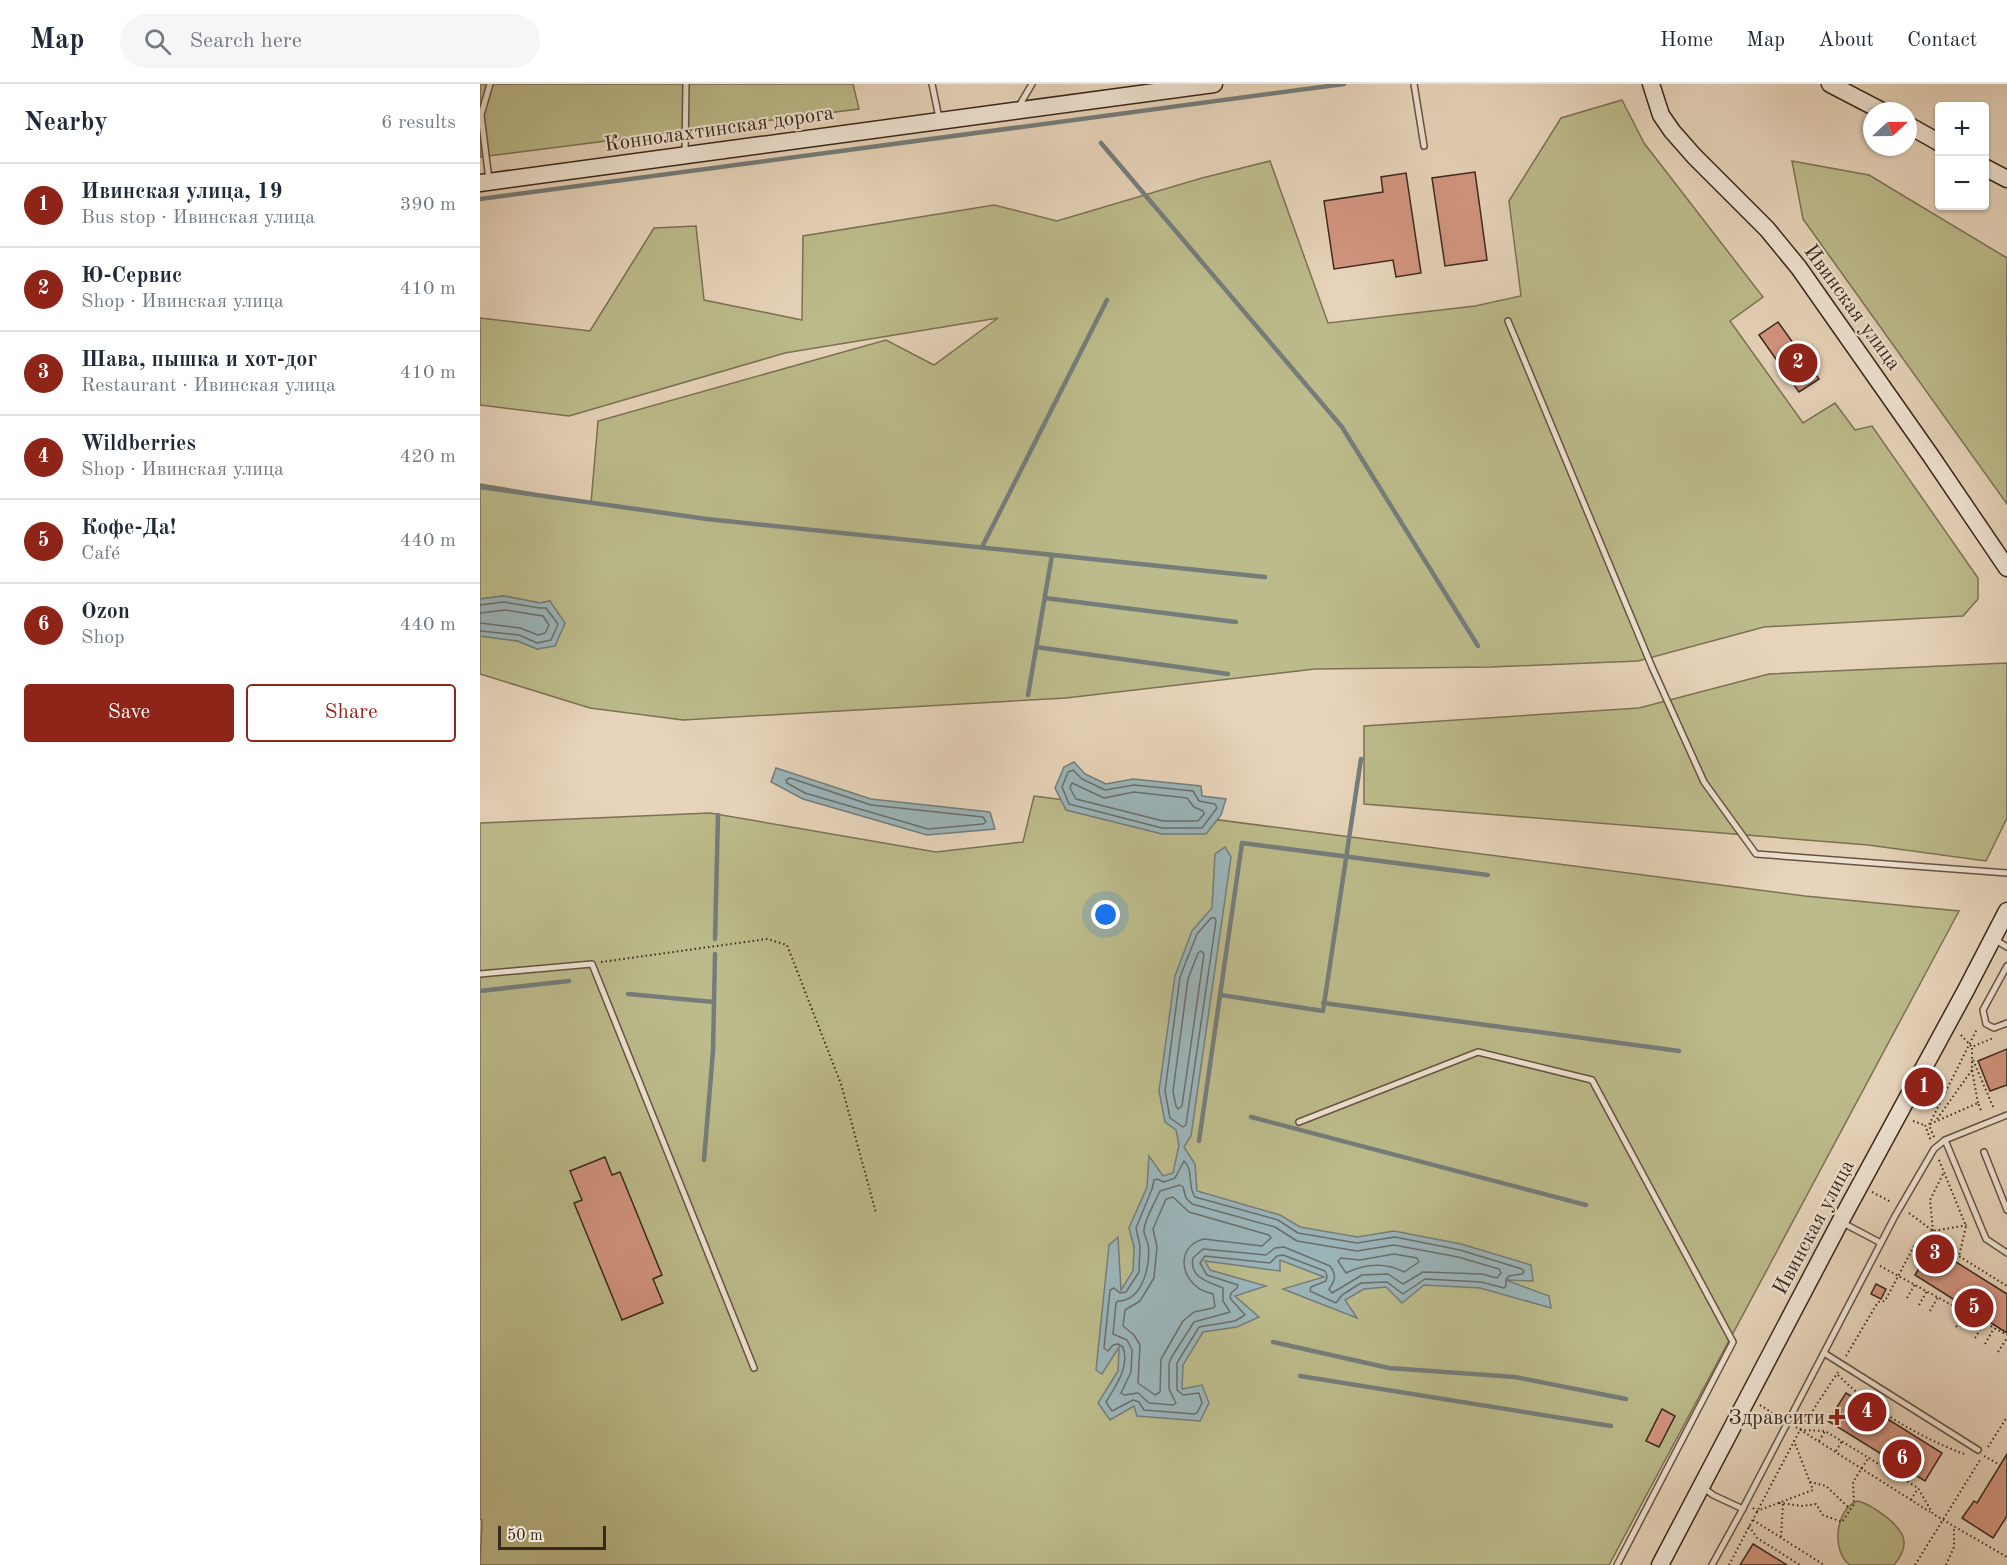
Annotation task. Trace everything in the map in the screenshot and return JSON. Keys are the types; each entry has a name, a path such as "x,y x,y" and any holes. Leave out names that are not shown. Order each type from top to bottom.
{"street":[{"name":"Коннолахтинская дорога","path":"484,182 1214,84"},
{"name":"Ивинская улица","path":"1651,84 1661,115 1672,131 1767,230 1798,268 2007,568"},
{"path":"1841,86 1867,102"},
{"path":"1917,130 1935,139"},
{"path":"1989,170 2007,179"},
{"name":"Ивинская улица","path":"1660,1565 1840,1222 1966,990 2000,942 2007,911"}],"lane":[{"path":"484,182 481,115 490,84"},
{"path":"685,155 686,84"},
{"path":"932,84 940,121"},
{"path":"1016,111 1032,84"},
{"path":"1414,84 1424,146"},
{"path":"1508,321 1652,667 1704,782 1756,854 2007,873"},
{"path":"480,974 592,964 754,1368"},
{"path":"2007,966 1983,1010 1986,1024 1994,1028 2007,1023"},
{"path":"1299,1122 1478,1052 1592,1080 1733,1342 1617,1565"},
{"path":"1712,1565 1745,1506 1881,1243 1935,1149 1945,1140 2007,1115"},
{"path":"1945,1140 1986,1239 2007,1253"},
{"path":"1983,1152 2007,1210"},
{"path":"1840,1222 1881,1243"},
{"path":"1824,1353 1978,1450"},
{"path":"1702,1487 1713,1495 1745,1506"}],"path":[{"path":"592,964 767,939 787,945 841,1084 876,1213"},
{"path":"1959,1256 1968,1225 1927,1125 1984,1017"},
{"path":"1954,1028 1972,1047 1972,1070 1978,1103 1983,1114 2001,1106"},
{"path":"1972,1047 1998,1036"},
{"path":"1972,1057 1994,1109"},
{"path":"1937,1120 1972,1070"},
{"path":"1907,1120 1927,1125 1978,1103"},
{"path":"1945,1171 1930,1200 1933,1231 1941,1245 2007,1286"},
{"path":"1729,1565 1800,1430 1837,1374 1878,1302 1885,1301 1914,1246 1933,1231 1968,1225"},
{"path":"1872,1262 2007,1337 1998,1352"},
{"path":"1907,1298 1915,1284"},
{"path":"1919,1305 1927,1291"},
{"path":"1930,1311 1938,1297"},
{"path":"1956,1327 1965,1312"},
{"path":"1975,1338 1984,1323"},
{"path":"1985,1344 1994,1328"},
{"path":"1837,1374 1860,1397 1932,1442 1980,1460"},
{"path":"1915,1565 2007,1417"},
{"path":"1800,1430 1825,1431 1869,1457 1918,1488 1933,1514"},
{"path":"1800,1430 1942,1520 2007,1557"},
{"path":"1818,1441 1825,1431"},
{"path":"1745,1506 1757,1511 1813,1490 1794,1441"},
{"path":"1835,1452 1842,1441"},
{"path":"1983,1455 2000,1466"},
{"path":"1783,1502 1803,1506 1816,1504 1823,1515 1842,1522 1854,1504 1853,1482 1869,1457"},
{"path":"1810,1482 1826,1486 1850,1509"},
{"path":"1911,1500 1918,1488"},
{"path":"1781,1538 1783,1502"},
{"path":"1752,1520 1824,1565"},
{"path":"1749,1526 1757,1538 1800,1565"},
{"path":"1946,1565 1954,1547 1954,1526"}],"shaded area":[{"path":"480,84 853,84 859,109 480,157"},
{"path":"1622,100 1644,143 1763,297 1730,321 1803,423 1835,403 1855,430 1872,426 1978,578 1978,599 1963,616 1764,627 1638,661 1491,667 1315,669 1066,698 683,720 590,708 480,674 480,636 518,641 537,649 550,601 540,603 504,596 480,599 480,484 591,503 598,421 886,340 934,365 998,318 785,353 569,416 480,405 480,318 590,331 654,228 696,226 704,300 802,320 803,236 994,205 1057,221 1202,178 1270,161 1328,323 1475,306 1521,296 1509,201 1561,118"},
{"path":"1792,161 1869,175 2007,258 2007,504 1803,219"},
{"path":"2007,663 2007,818 1986,861 1868,845 1364,804 1364,726 1639,708 1769,674"},
{"path":"1034,796 1805,896 1959,911 1609,1565 480,1565 482,1520 480,1519 480,823 710,813 936,852 1023,842"},
{"path":"1858,1501 1879,1512 1900,1531 1904,1547 1894,1565 1850,1565 1844,1559 1838,1541 1840,1521 1850,1505"}],"water":[{"path":"504,596 540,603 550,601 565,623 555,646 537,649 518,641 480,636 480,599"},
{"path":"1074,762 1085,774 1106,784 1133,779 1201,786 1202,796 1226,799 1221,815 1206,834 1162,834 1066,810 1055,788 1064,767"},
{"path":"776,768 871,799 990,812 995,829 927,835 803,799 771,782"},
{"path":"1225,847 1231,857 1191,1136 1184,1147 1195,1164 1197,1191 1280,1215 1300,1227 1357,1237 1394,1231 1461,1244 1531,1265 1533,1281 1506,1280 1549,1296 1551,1308 1480,1288 1424,1285 1402,1303 1386,1287 1364,1289 1345,1300 1357,1318 1283,1289 1324,1277 1280,1260 1280,1271 1205,1261 1210,1270 1266,1286 1235,1296 1259,1317 1237,1327 1203,1332 1183,1365 1182,1389 1202,1385 1209,1403 1200,1421 1137,1416 1134,1406 1110,1420 1098,1403 1118,1371 1119,1347 1102,1374 1096,1370 1109,1245 1118,1237 1121,1290 1133,1271 1134,1247 1129,1228 1147,1187 1149,1156 1163,1176 1173,1173 1179,1145 1176,1130 1165,1122 1159,1091 1175,976 1192,931 1212,908 1215,854"}],"building":[{"path":"1475,172 1487,260 1445,266 1432,178"},
{"path":"1406,173 1421,273 1396,277 1393,260 1334,269 1324,201 1383,192 1381,177"},
{"path":"1778,322 1819,379 1799,392 1759,335"},
{"path":"2007,1049 2007,1085 1990,1091 1978,1061"},
{"path":"605,1157 612,1175 620,1172 662,1275 653,1279 663,1303 622,1320 574,1203 582,1200 570,1171"},
{"path":"1932,1247 2007,1294 2007,1333 1915,1275"},
{"path":"1876,1284 1886,1289 1881,1299 1871,1294"},
{"path":"1846,1393 1942,1453 1925,1481 1828,1421"},
{"path":"1662,1409 1675,1416 1659,1447 1646,1441"},
{"path":"2007,1454 2007,1516 1993,1538 1962,1518 1974,1501 1977,1503"},
{"path":"1753,1544 1787,1565 1740,1565"}],"waterway":[{"path":"480,199 1344,84"},
{"path":"1101,143 1342,427 1478,646"},
{"path":"982,547 1107,300"},
{"path":"480,487 707,519 1265,577"},
{"path":"1028,695 1052,555"},
{"path":"1045,598 1236,622"},
{"path":"1036,647 1228,674"},
{"path":"1221,995 1323,1011 1361,759"},
{"path":"715,939 718,815"},
{"path":"1199,1141 1242,843 1488,875"},
{"path":"704,1160 713,1051 715,954"},
{"path":"480,991 569,981"},
{"path":"628,994 714,1002"},
{"path":"1323,1003 1679,1051"},
{"path":"1251,1117 1586,1205"},
{"path":"1273,1342 1389,1368 1515,1377 1626,1399"},
{"path":"1300,1376 1611,1426"}],"place":[{"name":"Ю-Сервис","path":"1798,363"},
{"name":"Ивинская улица, 19","path":"1924,1087"},
{"name":"Шава, пышка и хот-дог","path":"1935,1254"},
{"name":"Кофе-Да!","path":"1974,1308"},
{"name":"Wildberries","path":"1867,1412"},
{"name":"Здравсити","path":"1837,1417"},
{"name":"Ozon","path":"1902,1459"}]}
